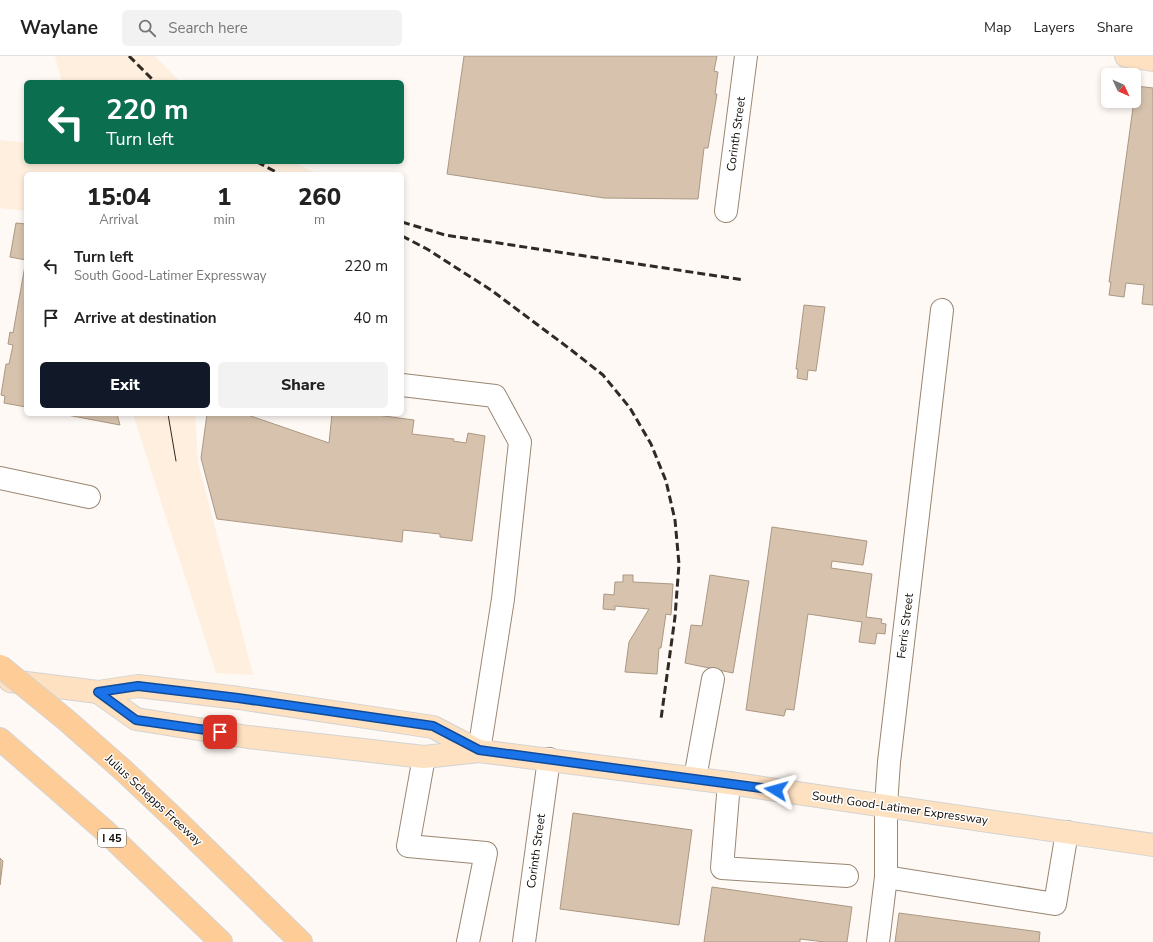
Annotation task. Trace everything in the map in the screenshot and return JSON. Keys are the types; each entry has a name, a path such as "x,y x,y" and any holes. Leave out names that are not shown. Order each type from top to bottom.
{"highway":[{"name":"Julius Schepps Freeway","path":"0,666 65,719 128,775 301,942"},
{"name":"I 45","path":"0,739 104,830 220,942"}],"main road":[{"path":"1126,56 1153,60"},
{"name":"South Good-Latimer Expressway","path":"0,680 98,692 138,686 238,698 433,726 479,750"},
{"name":"South Good-Latimer Expressway","path":"98,692 136,720 263,739 424,758 479,750 695,778 1153,845"}],"street":[{"name":"Corinth Street","path":"726,211 746,56"},
{"name":"Ferris Street","path":"878,942 886,877 886,805 889,762 942,310"},
{"path":"404,384 495,396 520,442 503,598 479,750"},
{"path":"0,478 89,497"},
{"path":"695,778 713,679"},
{"path":"424,758 408,846 486,853 468,942"},
{"name":"Corinth Street","path":"524,942 549,759"},
{"path":"729,783 722,868 847,876"},
{"path":"886,877 1055,904 1067,832"}],"shaded area":[{"path":"55,56 155,56 178,80 61,80"},
{"path":"0,140 24,143 24,164 297,164 314,172 24,172 24,211 0,208"},
{"path":"134,416 195,416 198,462 253,675 216,673"}],"building":[{"path":"464,56 717,56 714,71 718,72 715,94 717,94 708,148 704,148 698,199 604,198 447,174"},
{"path":"1141,87 1153,88 1153,305 1142,304 1144,285 1126,283 1124,297 1109,295 1111,282 1109,282 1133,108 1141,108"},
{"path":"16,223 24,224 24,260 10,257"},
{"path":"24,271 24,407 4,403 5,396 1,395 6,364 9,364 13,345 8,344 10,332 13,333"},
{"path":"804,305 825,307 816,371 808,370 807,380 797,378 798,369 796,369"},
{"path":"73,416 118,416 120,425"},
{"path":"207,416 251,416 329,443 332,416 384,416 414,420 412,434 454,439 453,441 466,443 468,433 485,436 472,541 440,537 440,534 403,530 402,542 217,519 201,458"},
{"path":"772,527 867,541 863,565 832,561 831,568 872,574 866,617 882,619 881,623 886,624 885,634 877,633 875,644 859,642 862,622 808,614 794,710 786,709 784,716 746,710"},
{"path":"623,575 633,575 633,582 673,584 671,615 666,614 661,648 659,648 657,674 625,672 629,642 649,609 615,606 615,610 603,609 604,594 614,595 615,582 623,582"},
{"path":"710,575 749,581 733,673 685,663 691,625 702,626"},
{"path":"573,813 692,830 679,925 560,909"},
{"path":"0,858 3,861 0,885"},
{"path":"712,887 852,907 847,942 825,942 800,939 800,942 704,942"},
{"path":"899,913 1040,932 1039,942 895,942"}],"tram line":[{"path":"168,416 176,461"}],"railway":[{"path":"129,56 153,80"},
{"path":"261,164 276,172"},
{"path":"404,223 445,235 744,280"},
{"path":"404,237 427,249 491,290 603,375 630,408 651,444 666,481 675,520 679,564 675,617 661,719"}],"route":[{"path":"220,732 136,720 98,692 138,686 238,698 433,726 479,750 776,790"}]}
